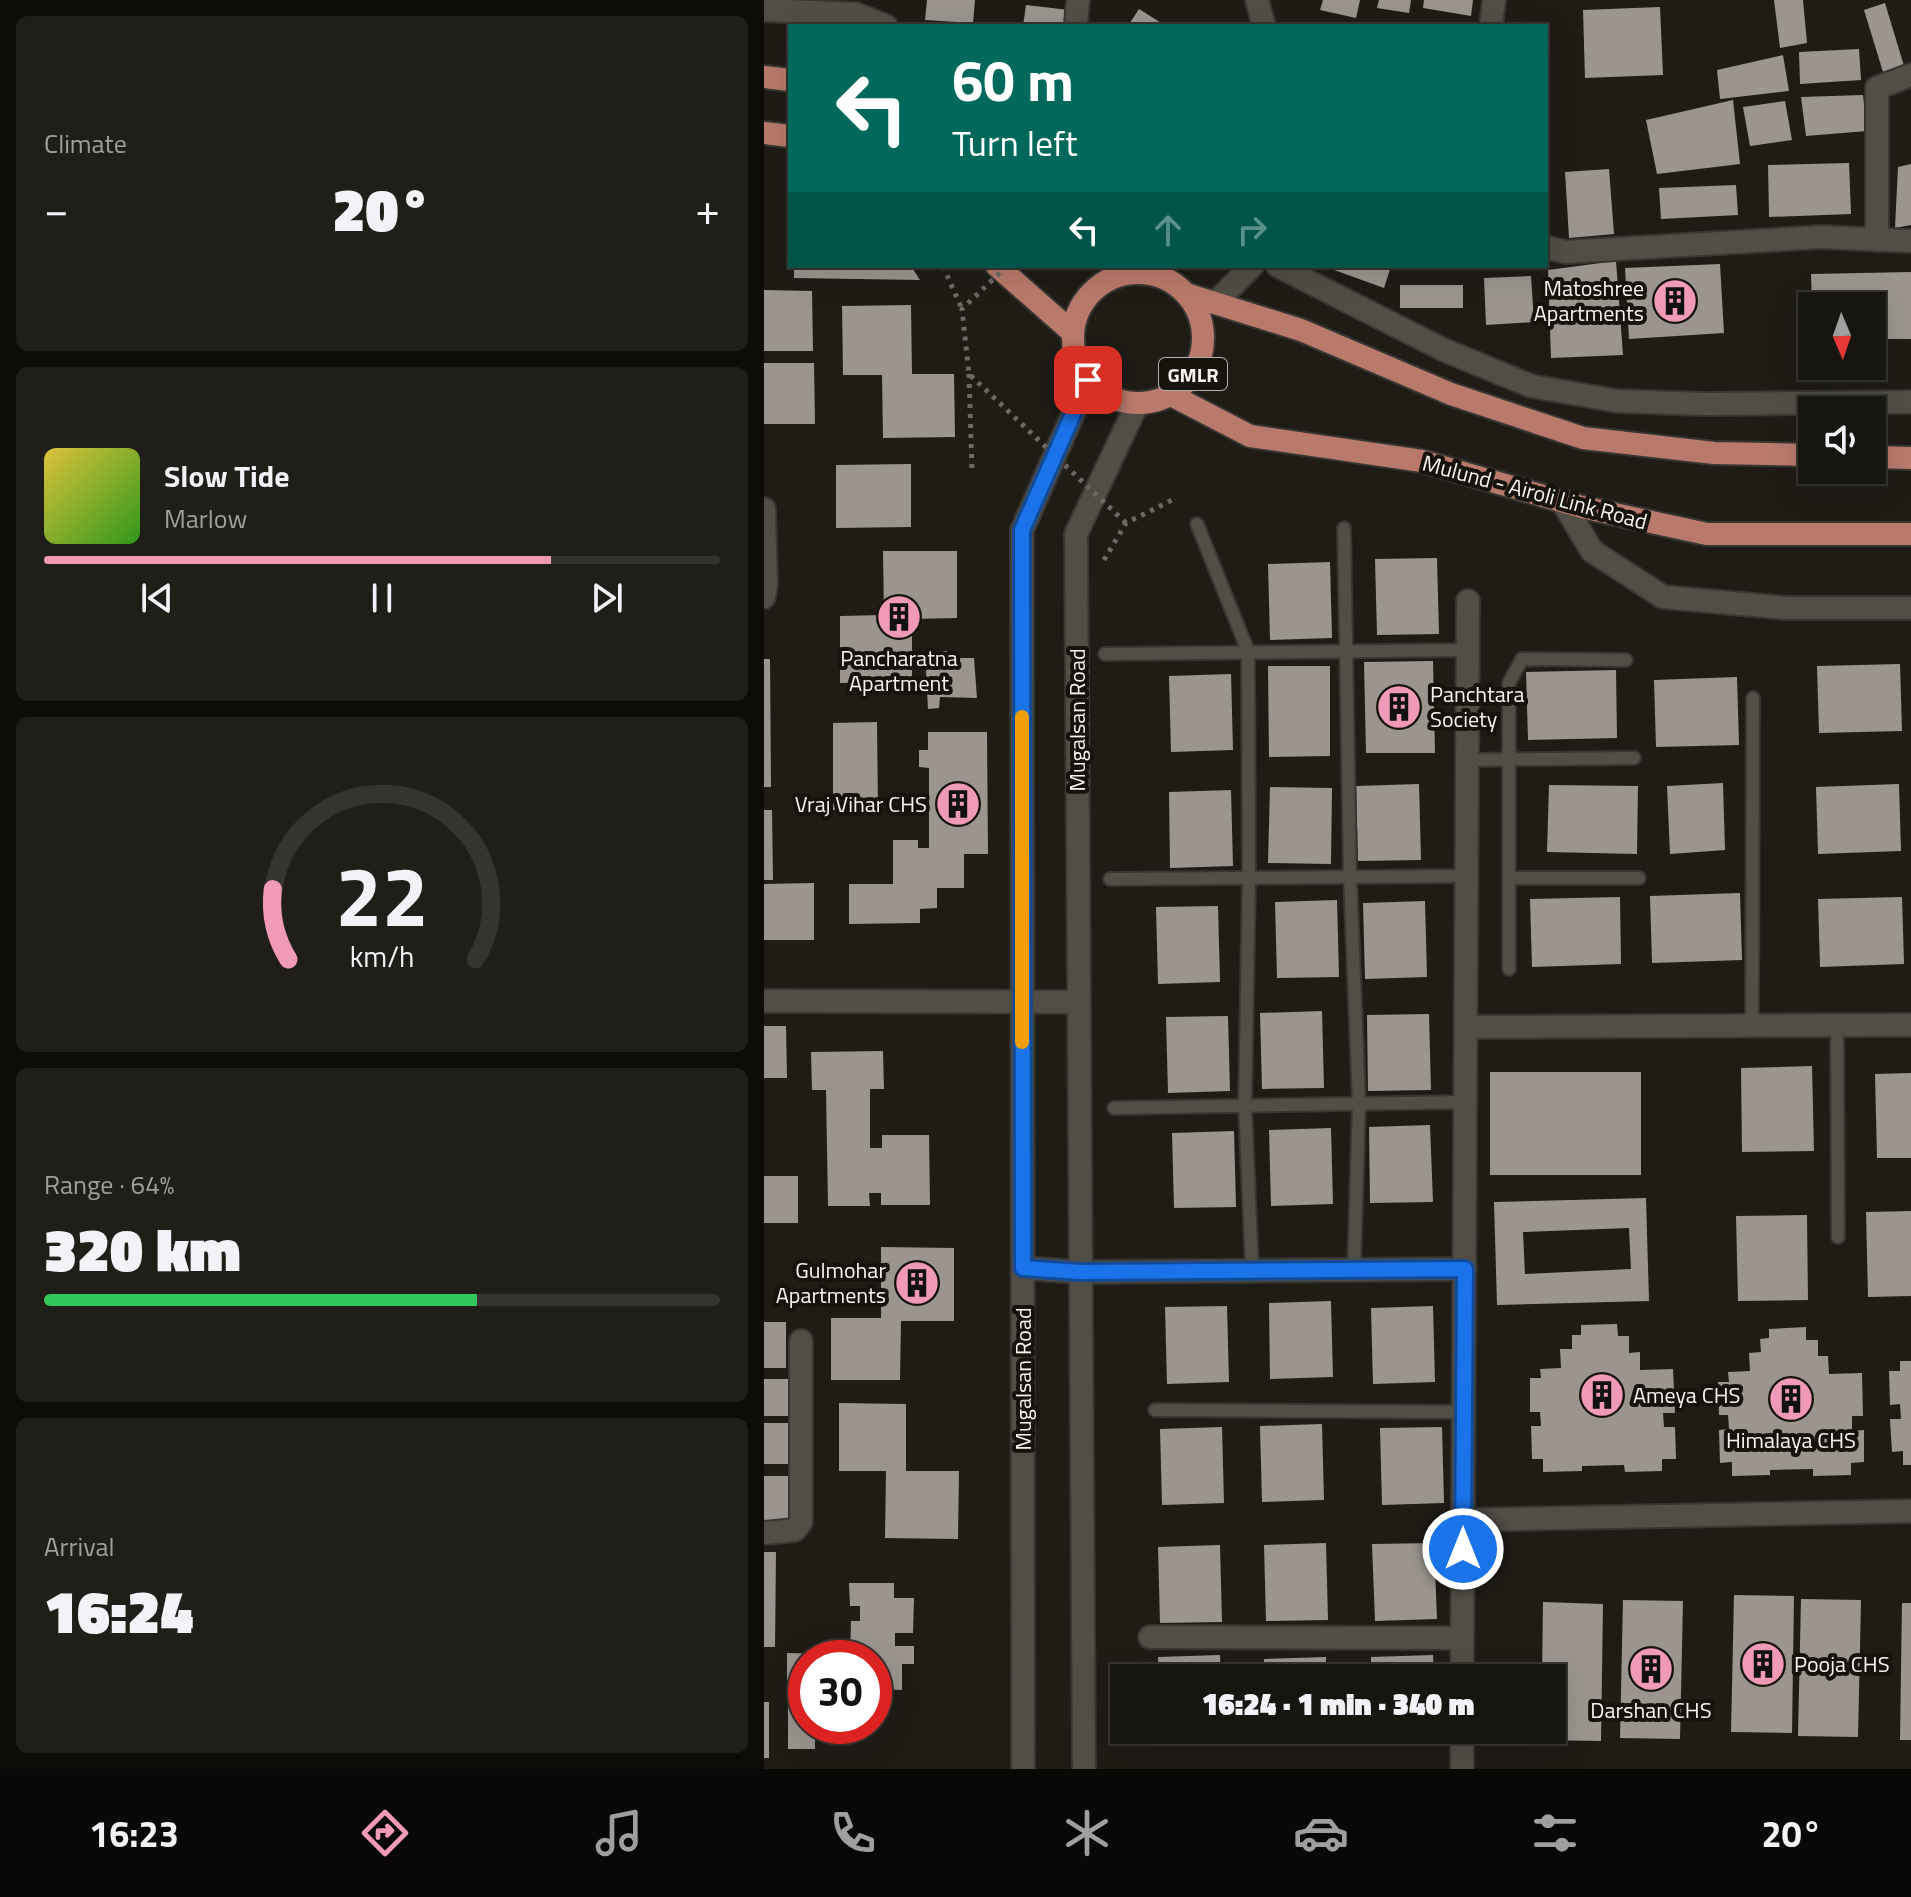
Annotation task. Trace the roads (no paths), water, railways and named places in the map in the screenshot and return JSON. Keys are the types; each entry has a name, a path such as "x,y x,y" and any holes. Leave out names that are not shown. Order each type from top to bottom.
{"main road":[{"path":"764,77 788,80"},
{"path":"764,133 788,136"},
{"path":"999,268 1072,332"},
{"path":"1088,380 1078,365 1072,332 1077,312 1089,293 1106,280 1143,270 1169,280 1186,294 1301,330 1451,394 1583,438 1714,453 1798,455"},
{"name":"GMLR","path":"1088,380 1097,390 1116,400 1137,404 1178,390 1193,374 1201,354 1203,333 1198,312 1186,294"},
{"name":"Mulund - Airoli Link Road","path":"1169,394 1250,436 1422,461 1562,501 1707,534 1911,534"},
{"path":"1886,457 1911,458"}],"street":[{"path":"1076,24 1078,0"},
{"path":"1257,0 1263,24"},
{"path":"1491,24 1494,0"},
{"path":"764,10 857,7 883,24"},
{"path":"1877,240 1877,88 1911,75"},
{"path":"1548,248 1565,252 1821,237 1911,241"},
{"path":"1215,303 1250,268"},
{"path":"1282,268 1444,350 1531,386 1617,401 1705,404 1911,402"},
{"name":"Mugalsan Road","path":"1023,1769 1022,530 1088,380"},
{"name":"Mugalsan Road","path":"1084,1769 1076,534 1137,404"},
{"path":"1562,501 1592,551 1663,597 1787,608 1911,608"},
{"path":"764,509 764,597"},
{"path":"1462,1664 1468,601"},
{"path":"764,1001 1079,1002"},
{"path":"1466,1027 1911,1025"},
{"path":"1023,1268 1080,1272 1465,1269"},
{"path":"764,1533 795,1530 801,1522 801,1341"},
{"path":"1463,1520 1911,1511"},
{"path":"1150,1637 1462,1638"},
{"path":"1462,1744 1462,1769"}],"lane":[{"path":"1197,524 1248,651 1249,878 1245,1104 1252,1269"},
{"path":"1344,528 1350,875 1359,1103 1354,1268"},
{"path":"1105,654 1468,650"},
{"path":"1509,969 1509,683 1522,659 1626,660"},
{"path":"1752,1025 1753,698"},
{"path":"1467,760 1634,758"},
{"path":"1110,879 1467,876"},
{"path":"1509,878 1639,878"},
{"path":"1837,1025 1838,1237"},
{"path":"1114,1108 1465,1102"},
{"path":"1155,1410 1464,1412"}],"place":[{"name":"Matoshree Apartments","path":"1675,301"},
{"name":"Pancharatna Apartment","path":"899,617"},
{"name":"Panchtara Society","path":"1399,707"},
{"name":"Vraj Vihar CHS","path":"958,804"},
{"name":"Gulmohar Apartments","path":"917,1283"},
{"name":"Ameya CHS","path":"1602,1395"},
{"name":"Himalaya CHS","path":"1791,1399"},
{"name":"Pooja CHS","path":"1763,1664"},
{"name":"Darshan CHS","path":"1651,1669"}]}
